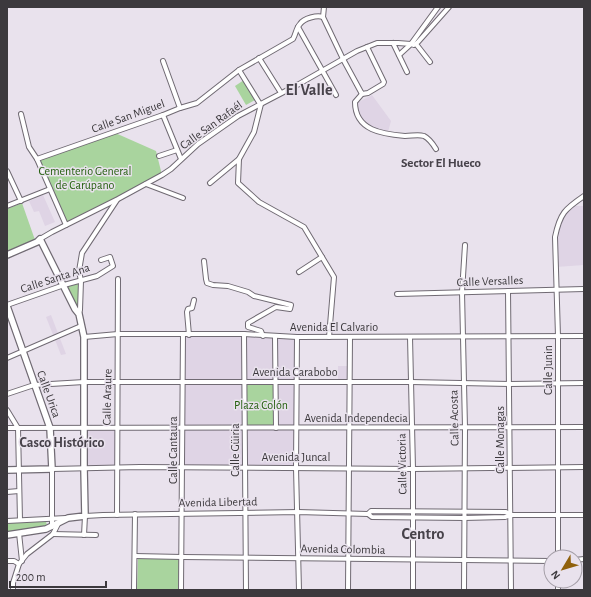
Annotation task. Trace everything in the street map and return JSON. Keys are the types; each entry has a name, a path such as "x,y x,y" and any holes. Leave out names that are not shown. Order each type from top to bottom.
{"main road":[{"path":"7,255 38,242 40,239 78,314 84,337 85,516"},
{"name":"Calle Urica","path":"7,305 50,428 52,469"},
{"name":"Avenida Juncal","path":"7,470 52,469"},
{"name":"Avenida Libertad","path":"7,535 46,530 68,518 85,516"}],"street":[{"path":"324,7 323,17 362,94"},
{"path":"399,55 410,44 438,7"},
{"path":"430,62 416,44 449,7"},
{"path":"180,108 197,103 238,70 292,38 296,35 299,24 312,17 323,17"},
{"path":"298,27 336,95"},
{"name":"Calle San Rafaél","path":"40,239 146,184 171,169 198,144 238,116 343,59 377,43 416,44"},
{"path":"393,43 407,72"},
{"path":"367,47 384,82 368,93 362,94 355,102 355,110 357,115 368,128 373,131 388,134 424,136 434,144 436,149"},
{"path":"259,58 281,93"},
{"name":"Calle San Miguel","path":"37,159 163,116 180,108 163,61"},
{"path":"210,183 239,159 254,132 260,104 238,70"},
{"path":"20,114 29,147 37,159 66,225"},
{"path":"163,116 181,159"},
{"path":"159,156 177,150"},
{"path":"239,159 238,183 259,202 304,227 334,277 329,337"},
{"path":"7,171 21,201"},
{"path":"146,184 183,198"},
{"path":"7,206 50,189"},
{"name":"Calle Junin","path":"558,549 558,336 555,237 563,212 568,206 584,196"},
{"name":"Calle San Rafaél","path":"78,314 80,310 80,271 82,253 117,199"},
{"name":"Calle Acosta","path":"464,590 465,428 462,292 465,245"},
{"name":"Calle Santa Ana","path":"7,305 64,285 97,276 113,266 110,257 101,260"},
{"path":"299,272 322,257"},
{"path":"204,261 206,279 208,283 213,286 228,286 248,292 254,296 291,305 290,309 276,307 248,323 248,327 261,332 263,336"},
{"name":"Calle Araure","path":"117,515 116,428 118,279"},
{"name":"Calle Versalles","path":"396,294 584,289"},
{"name":"Calle Monagas","path":"508,291 511,468 511,590"},
{"path":"189,335 187,312 192,308 194,300"},
{"path":"7,358 81,326"},
{"name":"Avenida El Calvario","path":"84,337 118,334 244,334 297,337 584,336"},
{"name":"Calle Güiria","path":"244,334 246,590"},
{"name":"Calle Cantaura","path":"181,590 183,335"},
{"path":"275,336 276,428"},
{"path":"297,337 296,468 299,590"},
{"path":"348,590 348,513 350,468 348,428 350,337"},
{"name":"Calle Victoria","path":"410,337 413,468 413,590"},
{"name":"Avenida Carabobo","path":"7,394 34,385 84,382 584,383"},
{"path":"7,410 18,428 20,520"},
{"name":"Avenida Independecia","path":"7,428 584,427"},
{"name":"Avenida Juncal","path":"52,469 182,467 584,467"},
{"name":"Calle Urica","path":"51,518 52,469"},
{"path":"7,492 19,491"},
{"name":"Avenida Libertad","path":"85,516 298,512 368,514 371,511 464,518 505,517 511,515 584,515"},
{"name":"Avenida Libertad","path":"413,515 464,512 506,512 511,515"},
{"path":"134,590 135,514"},
{"path":"84,535 85,516"},
{"path":"51,518 52,527"},
{"name":"Avenida Libertad","path":"7,521 68,518"},
{"path":"20,562 27,554 53,534 58,524"},
{"path":"13,590 13,583 20,562 19,534"},
{"path":"53,534 96,534"},
{"name":"Avenida Colombia","path":"135,556 543,561"},
{"path":"7,561 20,562"}],"shaded area":[{"path":"372,95 391,121 388,132 373,130 356,109 357,103"},
{"path":"43,195 55,222 45,226 39,211 34,212 29,201"},
{"path":"568,206 584,206 584,265 556,267 555,237"},
{"path":"51,315 66,354 61,355 46,317"},
{"path":"244,334 297,337 296,468 182,467 183,335"},
{"path":"338,366 348,366 348,380 338,380"},
{"path":"84,428 116,428 116,467 84,467"}],"green space":[{"path":"244,80 255,100 246,105 235,86"},
{"name":"Cementerio General de Carúpano","path":"113,132 156,151 162,175 66,225 37,159"},
{"path":"22,203 35,240 7,252 7,209"},
{"path":"80,282 78,312 66,286"},
{"name":"Plaza Colón","path":"247,384 275,384 275,427 246,426"},
{"path":"46,521 47,526 7,533 7,522"},
{"path":"180,558 178,590 137,590 138,559"}],"district":[{"name":"El Valle","path":"309,89"},
{"name":"Sector El Hueco","path":"441,162"},
{"name":"Casco Histórico","path":"62,442"},
{"name":"Centro","path":"423,533"}]}
